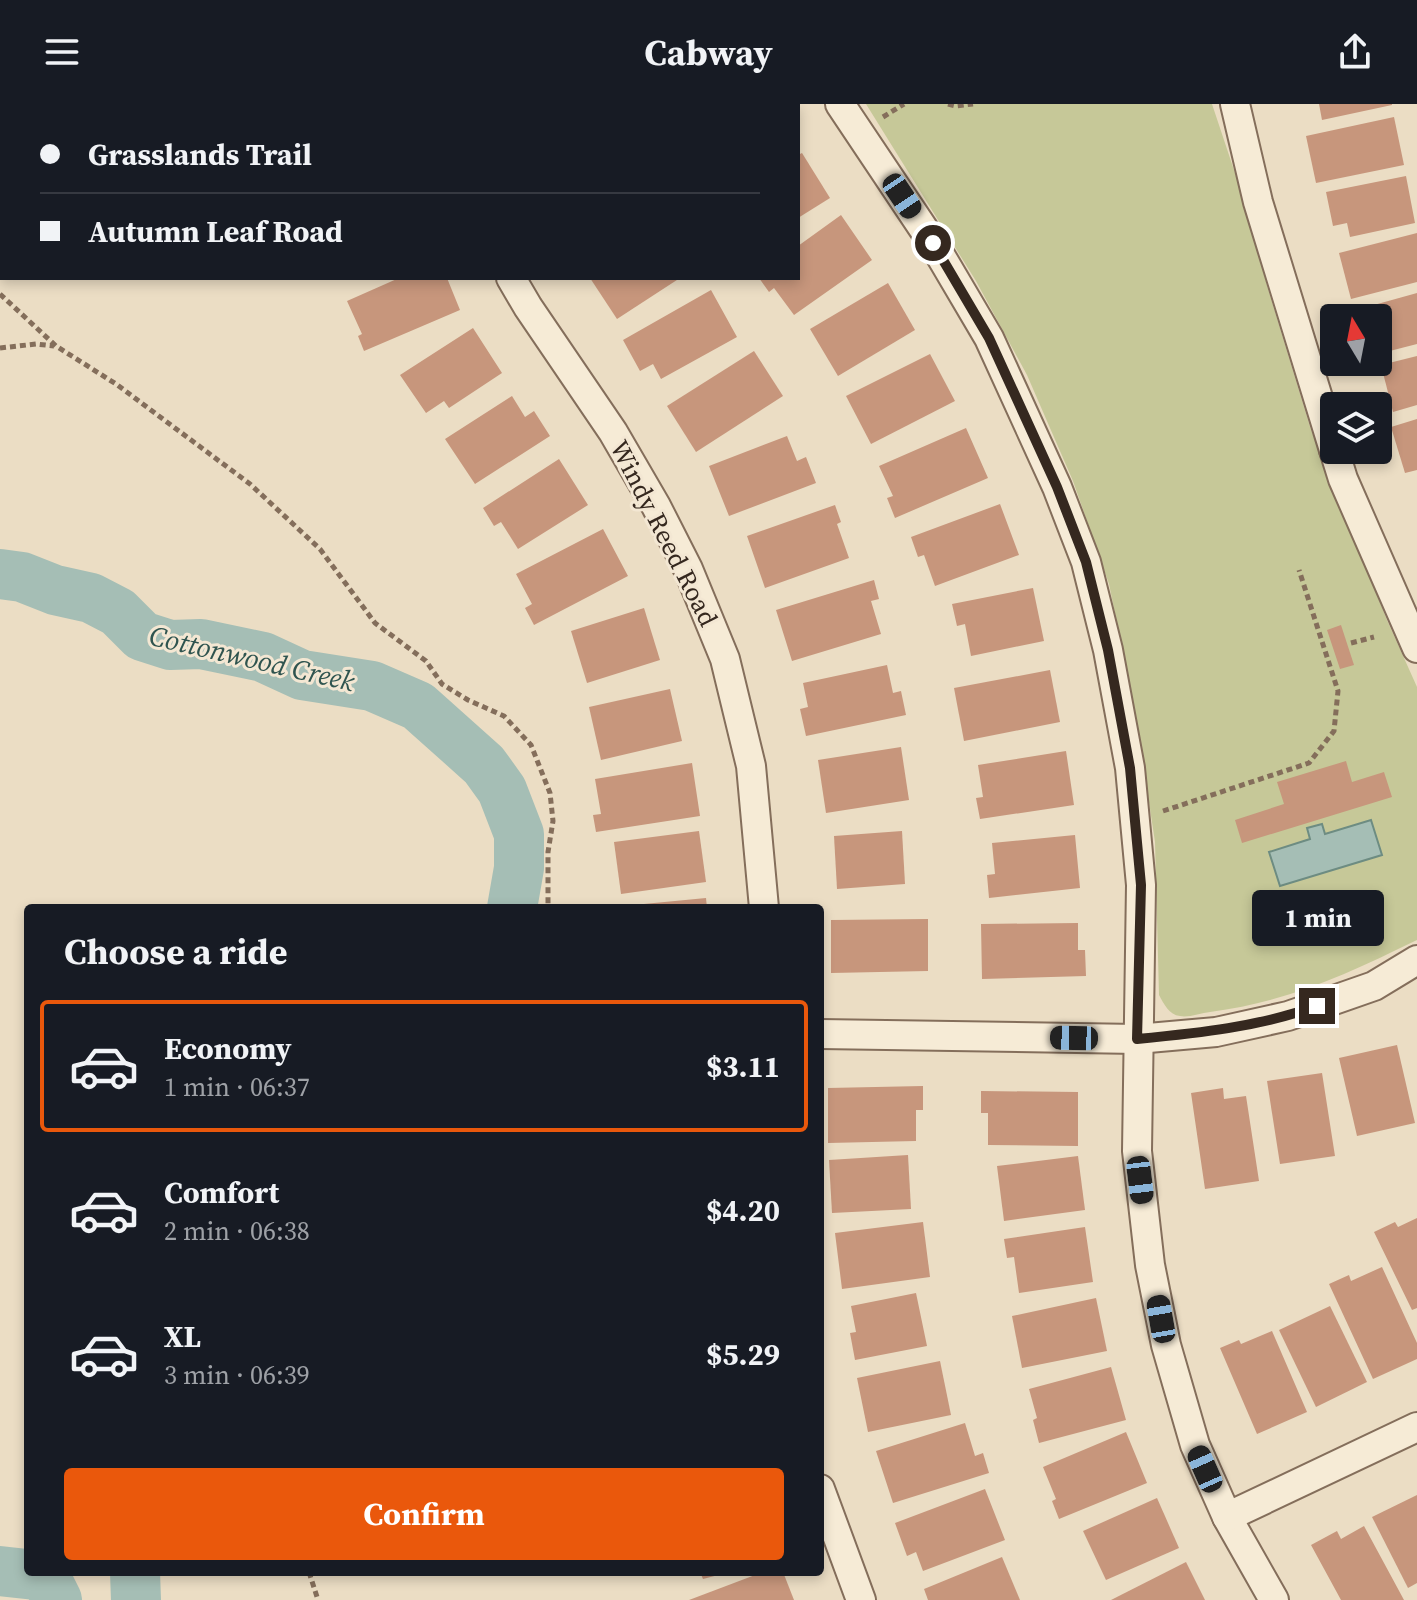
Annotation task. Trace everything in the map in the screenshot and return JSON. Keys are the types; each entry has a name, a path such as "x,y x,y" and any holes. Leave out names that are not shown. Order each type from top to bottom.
{"street":[{"path":"840,104 933,243 989,338 1057,487 1086,562 1108,650 1130,768 1141,885 1137,1151 1150,1265 1166,1345 1195,1445 1227,1517 1274,1600"},
{"path":"1235,104 1258,202 1320,404"},
{"name":"Windy Reed Road","path":"512,280 613,432 656,506 688,569 725,659 751,766 764,904"},
{"path":"1338,464 1417,648"},
{"path":"824,1034 1137,1039 1216,1032 1288,1016 1374,986 1417,960"},
{"path":"1227,1517 1417,1427"},
{"path":"824,1500 861,1600"}],"path":[{"path":"883,117 904,104"},
{"path":"948,104 973,104"},
{"path":"0,294 56,346 116,384 250,484 320,549 375,623 426,661 442,684 504,716 531,745 550,793 552,807 546,884 548,904"},
{"path":"0,348 36,344 56,346"},
{"path":"1163,811 1309,763 1334,731 1338,691 1299,570"},
{"path":"1351,643 1374,637"},
{"path":"1366,906 1378,940"},
{"path":"310,1576 318,1600"}],"green space":[{"path":"866,104 1212,104 1320,452 1320,464 1325,464 1417,687 1417,940 1341,975 1265,1001 1187,1016 1173,1014 1165,1005 1159,995 1155,842 1136,716 1109,584 1073,481 1027,375 976,281"}],"water":[{"path":"1371,820 1382,855 1280,886 1269,852 1310,839 1307,828 1322,824 1325,834"}],"building":[{"path":"1319,104 1392,104 1392,105 1322,120"},
{"path":"1394,117 1404,165 1316,183 1306,136"},
{"path":"800,154 830,198 800,217"},
{"path":"1406,176 1415,223 1350,237 1347,223 1333,226 1326,192"},
{"path":"841,215 872,260 794,315 774,288 769,292 760,280 800,280 800,245"},
{"path":"1417,233 1417,282 1351,299 1339,253"},
{"path":"394,280 448,280 460,310 364,351 358,336 362,334 347,301"},
{"path":"591,280 677,280 617,319"},
{"path":"888,283 915,330 838,376 810,329"},
{"path":"711,290 737,337 661,379 653,364 640,371 623,340"},
{"path":"1417,293 1417,344 1392,350 1392,304 1377,304"},
{"path":"473,328 502,373 449,408 444,401 426,413 400,375"},
{"path":"754,351 783,396 696,452 667,406"},
{"path":"930,354 955,401 871,444 846,396"},
{"path":"1417,356 1417,405 1393,412 1392,392 1388,392 1384,376 1392,376 1392,362"},
{"path":"512,396 525,417 534,411 550,436 475,484 445,439"},
{"path":"1417,419 1417,470 1405,473 1392,427"},
{"path":"966,428 988,478 895,518 887,498 893,496 879,466"},
{"path":"787,436 797,461 806,457 816,483 729,516 709,466"},
{"path":"559,459 588,505 518,549 501,522 494,526 483,508"},
{"path":"1000,504 1019,555 935,586 924,555 918,557 911,537"},
{"path":"835,505 841,522 837,524 849,558 765,588 747,536"},
{"path":"603,529 628,576 534,625 525,608 532,604 516,574"},
{"path":"874,580 879,599 871,601 881,634 792,661 776,610"},
{"path":"1033,588 1044,641 971,656 965,624 957,626 952,604"},
{"path":"644,608 660,660 587,683 571,631"},
{"path":"1341,625 1354,665 1340,669 1327,630"},
{"path":"887,665 893,693 901,691 906,715 806,736 800,709 808,707 803,683"},
{"path":"1050,670 1060,722 964,741 954,688"},
{"path":"670,689 682,741 601,760 589,707"},
{"path":"901,747 909,800 826,813 818,760"},
{"path":"1066,751 1074,805 980,819 976,798 983,797 978,765"},
{"path":"1346,761 1352,782 1384,772 1392,797 1242,843 1235,820 1284,804 1277,782"},
{"path":"692,763 700,816 596,832 593,815 601,814 595,779"},
{"path":"699,831 706,882 621,894 614,842"},
{"path":"902,831 905,884 837,889 834,836"},
{"path":"1075,835 1080,888 989,898 987,875 995,874 992,843"},
{"path":"706,898 707,904 644,904"},
{"path":"928,919 928,971 831,973 831,920"},
{"path":"1078,923 1078,950 1085,950 1086,976 982,979 981,924"},
{"path":"1397,1045 1415,1123 1357,1136 1339,1058"},
{"path":"1322,1073 1335,1156 1280,1164 1267,1081"},
{"path":"923,1086 923,1110 916,1110 916,1141 828,1143 828,1088"},
{"path":"1223,1088 1224,1099 1246,1096 1259,1181 1205,1189 1191,1093"},
{"path":"981,1091 1078,1092 1078,1146 988,1145 988,1113 981,1113"},
{"path":"908,1155 911,1209 832,1213 829,1160"},
{"path":"1078,1156 1085,1210 1004,1221 997,1166"},
{"path":"1417,1218 1417,1308 1412,1310 1374,1232 1395,1222 1398,1227"},
{"path":"923,1222 930,1277 842,1289 835,1233"},
{"path":"1085,1227 1093,1282 1019,1293 1014,1257 1007,1258 1004,1239"},
{"path":"1382,1267 1417,1343 1417,1359 1373,1379 1329,1284 1349,1275 1351,1281"},
{"path":"916,1293 927,1346 855,1360 850,1333 856,1332 851,1306"},
{"path":"1096,1298 1107,1351 1022,1368 1012,1316"},
{"path":"1330,1306 1367,1382 1316,1407 1279,1330"},
{"path":"1272,1331 1307,1412 1257,1434 1220,1348 1239,1340 1241,1344"},
{"path":"940,1361 951,1415 868,1432 857,1378"},
{"path":"1111,1367 1126,1420 1039,1443 1033,1420 1037,1418 1029,1389"},
{"path":"965,1423 975,1456 983,1453 989,1473 893,1503 876,1451"},
{"path":"1126,1432 1147,1483 1059,1519 1052,1501 1056,1499 1043,1467"},
{"path":"985,1489 1005,1540 923,1571 916,1552 907,1556 895,1523"},
{"path":"1417,1495 1417,1583 1408,1588 1372,1517"},
{"path":"1157,1498 1179,1548 1106,1580 1083,1531"},
{"path":"1364,1526 1404,1600 1341,1600 1311,1545 1337,1531 1341,1539"},
{"path":"1002,1557 1020,1600 928,1600 924,1589"},
{"path":"1186,1562 1205,1600 1111,1600"},
{"path":"752,1576 785,1576 794,1600 689,1600"}],"waterway":[{"name":"Cottonwood Creek","path":"0,574 22,577 55,590 91,598 118,612 142,636 170,645 201,644 263,657 302,675 372,686 418,706 484,765 502,790 519,834 519,868 513,904"},
{"name":"Cottonwood Creek","path":"0,1571 24,1574"},
{"name":"Cottonwood Creek","path":"45,1576 57,1600"},
{"name":"Cottonwood Creek","path":"135,1576 136,1600"}],"route":[{"path":"933,243 989,338 1057,487 1086,562 1108,650 1130,768 1141,885 1137,1039 1216,1032 1288,1016 1317,1006"}]}
